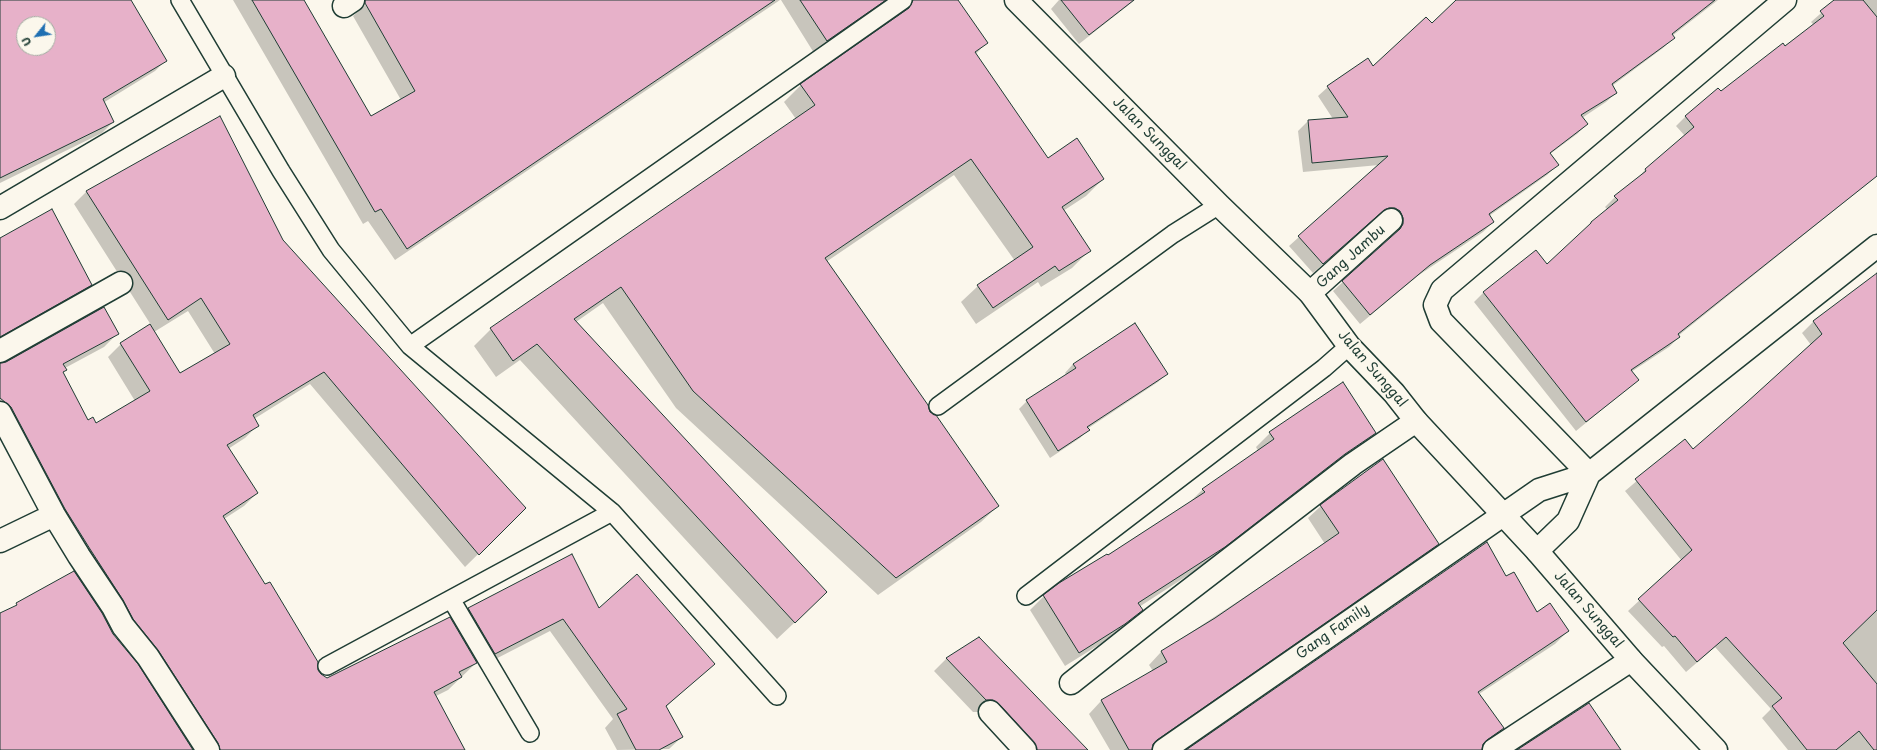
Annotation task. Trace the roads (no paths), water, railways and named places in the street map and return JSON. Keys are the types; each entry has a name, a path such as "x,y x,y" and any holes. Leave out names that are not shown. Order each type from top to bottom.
{"street":[{"path":"1589,474 1441,321 1435,305 1442,290 1785,0"},
{"name":"Jalan Sunggal","path":"1018,1 1219,205 1310,293 1349,346 1394,393 1416,421 1537,551 1631,660 1716,750"},
{"path":"0,208 224,76"},
{"name":"Gang Jambu","path":"1310,293 1391,220"},
{"path":"1537,551 1568,522 1589,474 1877,246"},
{"path":"0,351 121,283"},
{"path":"0,413 54,515 123,626 148,657 208,750"},
{"path":"1071,683 1353,464 1416,421"},
{"name":"Gang Family","path":"1164,750 1539,490 1589,474"},
{"path":"0,541 54,515"},
{"path":"1494,750 1631,660"},
{"path":"990,712 1026,750"}],"lane":[{"path":"180,0 224,76 331,250 410,346 612,512 777,696"},
{"path":"410,346 903,0"},
{"path":"938,406 1173,234 1219,205"},
{"path":"1026,596 1324,368 1349,346"},
{"path":"327,666 612,512"},
{"path":"451,599 530,733"}]}
